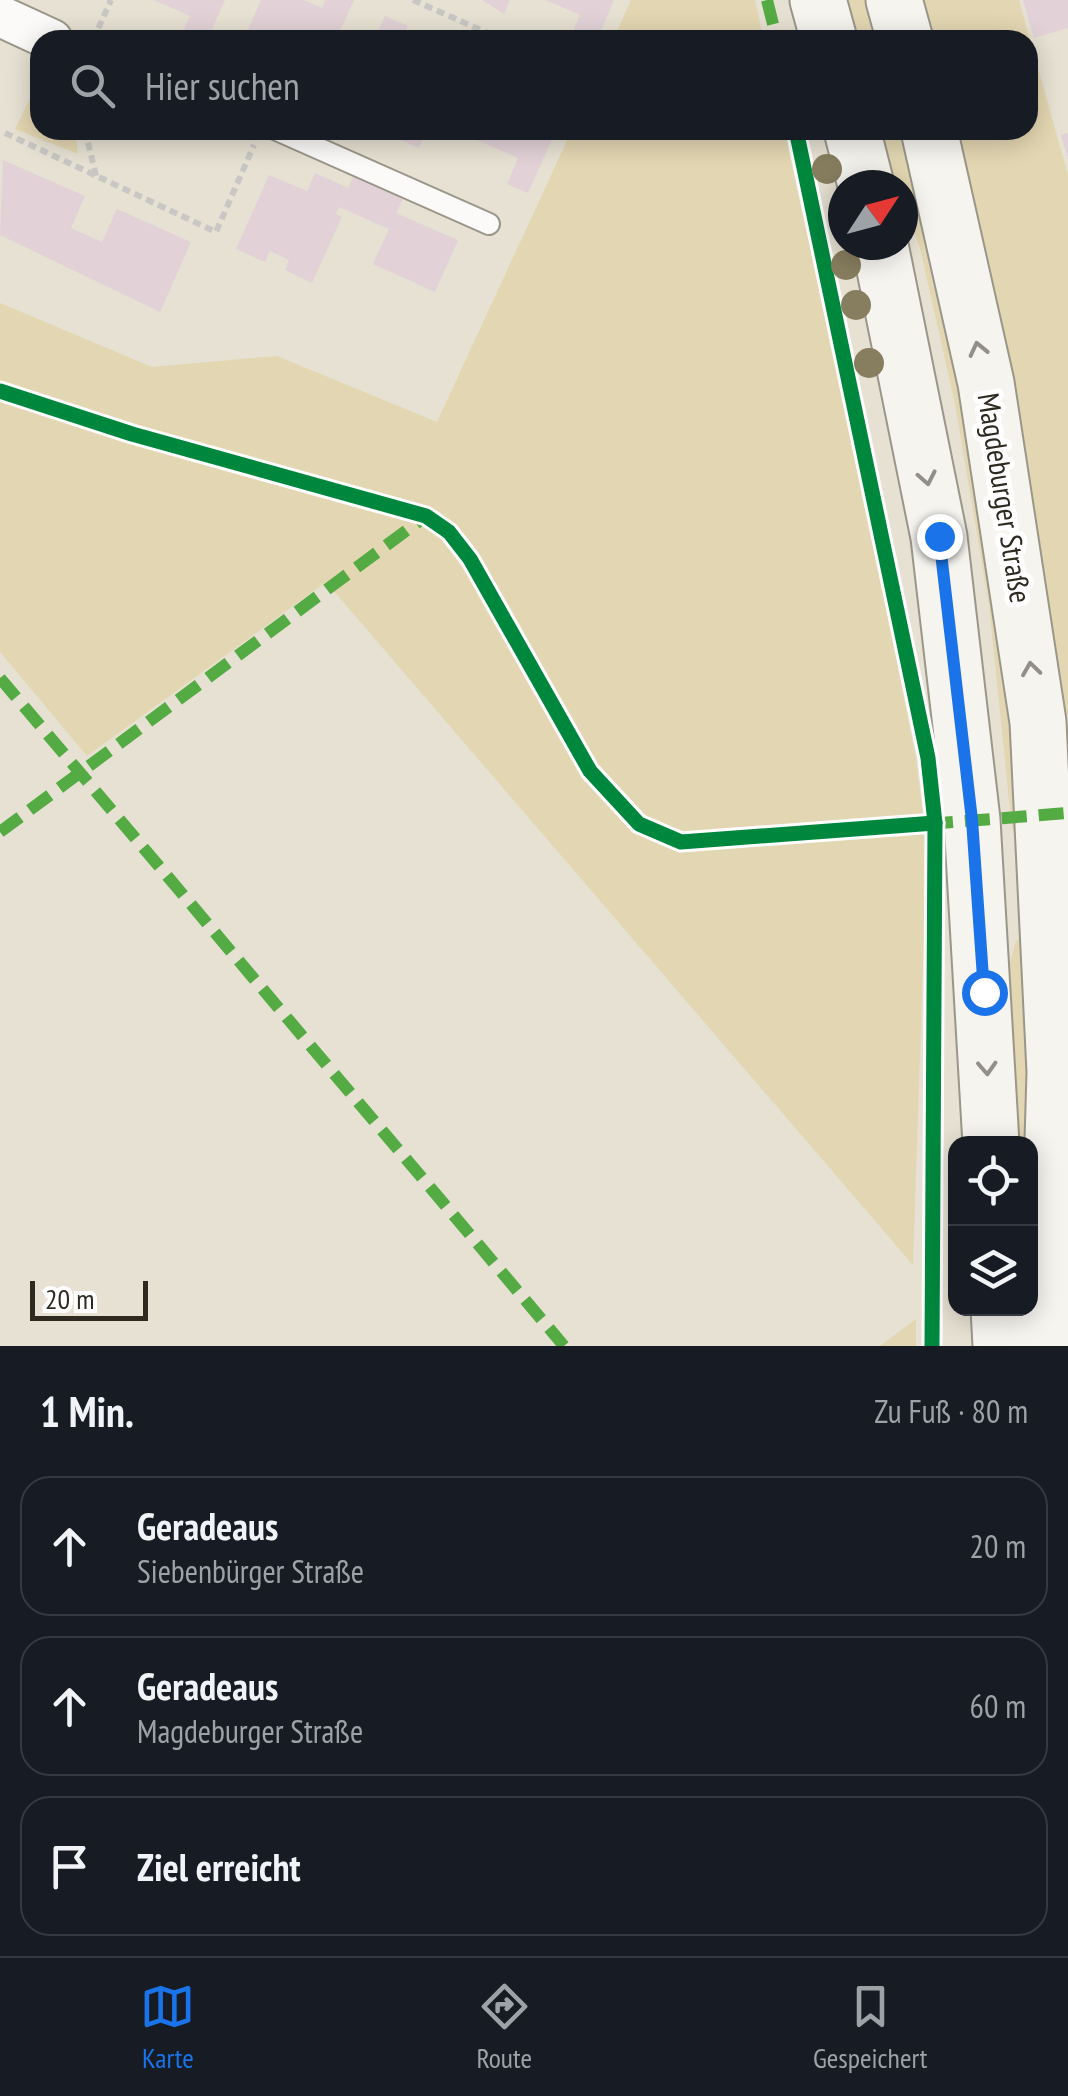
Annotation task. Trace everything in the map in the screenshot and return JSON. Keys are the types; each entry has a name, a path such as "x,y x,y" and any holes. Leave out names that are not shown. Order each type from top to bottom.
{"main road":[{"path":"818,0 826,30"},
{"path":"894,0 902,30"},
{"path":"855,140 862,170"},
{"name":"Magdeburger Straße","path":"931,140 986,383 1053,735 1012,889"},
{"path":"883,260 1012,889 1062,1064 1047,1346"},
{"path":"992,1136 1012,889"},
{"path":"999,1316 1001,1346"}],"street":[{"path":"0,16 30,30"}],"lane":[{"path":"300,140 489,224"}],"path":[{"path":"98,30 111,0"},
{"path":"413,0 481,30"},
{"path":"4,133 216,232 257,140"},
{"path":"87,140 96,176"}],"shaded area":[{"path":"631,0 755,0 762,30 618,30"},
{"path":"839,0 868,0 881,30 847,30"},
{"path":"917,0 1019,0 1027,30 925,30"},
{"path":"1038,68 1068,175 1068,716 1060,701 953,140 1038,140"},
{"path":"30,98 30,135 15,129"},
{"path":"43,140 76,140 78,154"},
{"path":"567,140 786,140 856,454 916,759 927,844 913,1265 326,582 87,756 0,652 0,303 152,367 277,356 437,422"},
{"path":"878,140 910,140 916,170 889,170"},
{"path":"918,180 1011,646 1020,835 1012,829 989,605 955,404 920,248"},
{"path":"1030,931 1036,946 1035,1136 1013,1136 1008,969 1016,941"},
{"path":"1019,1316 1033,1316 1033,1339 1022,1346"},
{"path":"916,1319 916,1346 880,1346"}],"building":[{"path":"154,0 225,0 212,30 184,30 190,16"},
{"path":"261,0 304,0 322,8 325,0 354,0 340,30 248,30"},
{"path":"482,0 510,0 504,14"},
{"path":"546,0 614,0 601,30 573,30 580,15"},
{"path":"1023,0 1068,0 1068,28 1038,37 1038,30 1032,30"},
{"path":"385,16 408,26 406,30 379,30"},
{"path":"1068,133 1068,156 1067,156 1061,135"},
{"path":"401,140 423,140 419,148"},
{"path":"477,140 552,140 528,193 507,184 518,158"},
{"path":"3,160 85,196 71,228 102,242 117,209 191,242 160,312 0,235"},
{"path":"315,173 348,188 354,174 404,197 396,213 458,240 435,292 373,264 389,229 339,207 336,214 342,217 312,283 285,270 289,260 270,251 265,262 236,249 269,175 307,191"}],"marked path":[{"path":"767,0 774,30"},
{"path":"0,832 426,516"},
{"path":"0,678 564,1346"},
{"path":"928,824 1068,813"}],"cycle path":[{"path":"798,140 928,758 935,823 932,1346"},
{"path":"0,391 132,434 426,516 449,532 470,559 590,771 639,824 681,842 935,823"}],"route":[{"path":"939,536 972,820 984,992"}]}
